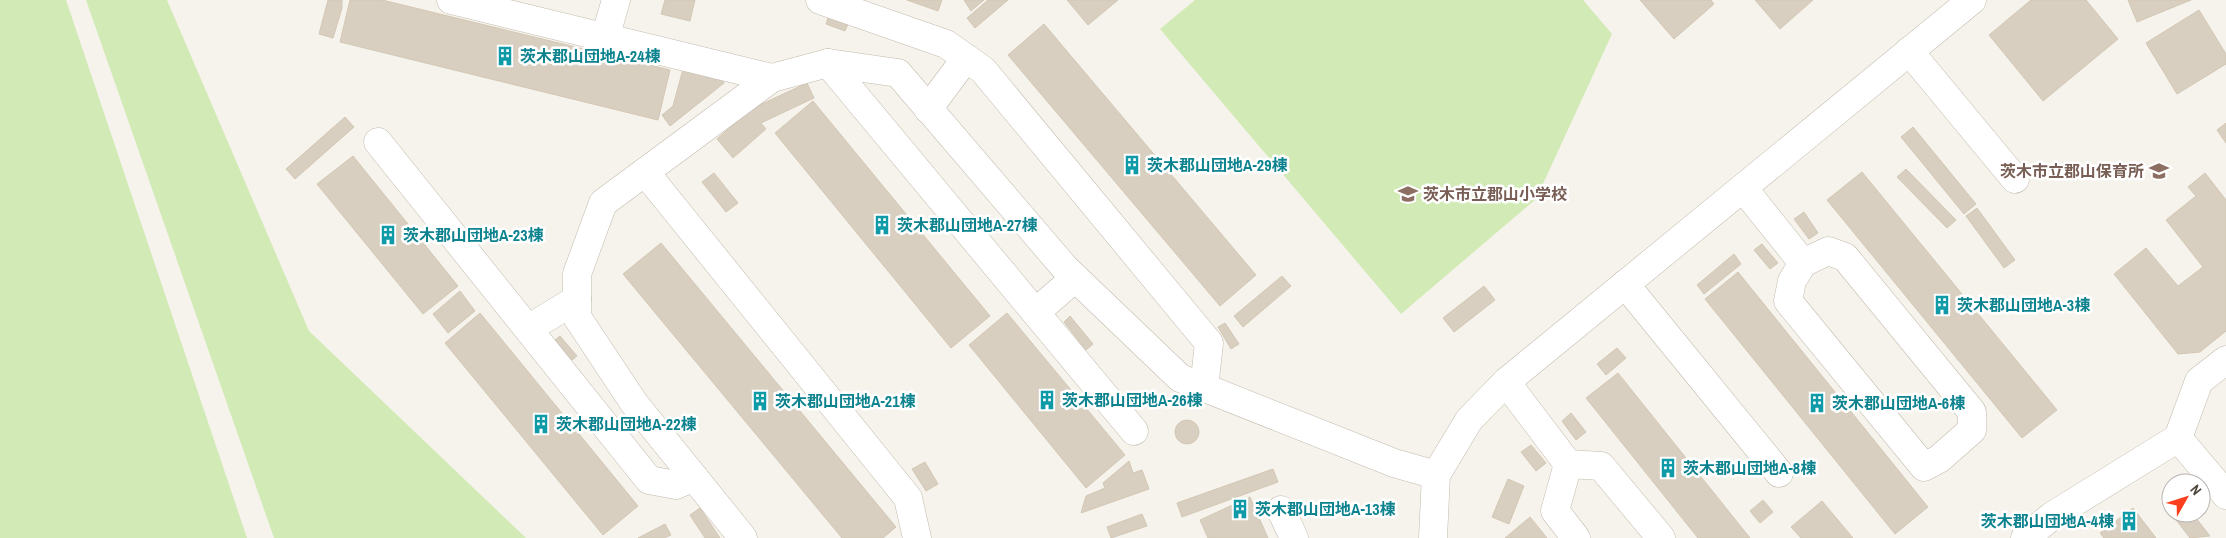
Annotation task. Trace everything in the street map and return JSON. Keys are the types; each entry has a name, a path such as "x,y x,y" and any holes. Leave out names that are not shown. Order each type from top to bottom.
{"street":[{"path":"451,0 772,78"},
{"path":"605,38 616,0"},
{"path":"820,0 946,44 983,70 1209,343 1204,388"},
{"path":"1433,538 1436,475 1469,420 1506,382 1972,0"},
{"path":"1910,51 2015,179"},
{"path":"928,109 966,58"},
{"path":"828,63 1134,431"},
{"path":"743,538 634,403 577,317 577,274 603,203 772,78 828,63 898,73 1075,278 1180,378 1394,464 1436,475"},
{"path":"378,142 649,480 676,485 694,477"},
{"path":"645,172 908,498 917,538"},
{"path":"1743,188 1803,263"},
{"path":"1828,251 1845,257 1972,412 1972,430 1939,459 1924,467 1788,301 1792,281 1803,263 1828,251"},
{"path":"1036,312 1075,278"},
{"path":"1626,284 1779,473"},
{"path":"528,329 577,299"},
{"path":"2041,533 2178,438 2199,380 2226,360"},
{"path":"1506,382 1568,464 1601,466 1661,538"},
{"path":"2178,438 2226,495"},
{"path":"1568,464 1555,511 1576,538"},
{"path":"1281,510 1294,538"}],"green space":[{"path":"0,0 66,0 247,538 0,538"},
{"path":"86,0 167,0 309,331 526,538 274,538"},
{"path":"1195,0 1583,0 1612,34 1536,199 1401,314 1160,29"}],"building":[{"path":"328,0 342,0 342,8 333,38 319,34"},
{"name":"茨木郡山団地A-24棟","path":"350,0 382,0 670,70 658,120 340,42"},
{"path":"665,0 695,0 690,21 661,14"},
{"path":"907,0 942,0 938,11"},
{"path":"964,0 984,0 971,11"},
{"path":"988,0 1008,0 975,28 967,18"},
{"path":"1067,0 1118,0 1088,25"},
{"path":"1640,0 1711,0 1714,4 1674,39"},
{"path":"1755,0 1813,0 1780,29"},
{"path":"2031,0 2086,0 2118,39 2043,101 1989,35"},
{"path":"2128,0 2191,0 2137,22"},
{"path":"2199,10 2226,54 2226,64 2177,94 2146,43"},
{"path":"829,15 849,22 845,31 826,24"},
{"name":"茨木郡山団地A-29棟","path":"1044,24 1256,275 1220,306 1008,55"},
{"path":"683,69 717,69 724,83 670,126 662,115 673,106"},
{"path":"807,83 814,98 761,123 766,129 733,158 717,139 751,109"},
{"name":"茨木郡山団地A-27棟","path":"813,101 990,316 951,348 775,133"},
{"path":"345,117 354,127 295,179 286,169"},
{"path":"2226,123 2226,143 2217,130"},
{"path":"1913,127 1976,204 1964,214 1901,137"},
{"name":"茨木郡山団地A-23棟","path":"353,156 458,286 423,314 317,184"},
{"path":"1906,169 1956,220 1947,228 1897,177"},
{"name":"茨木郡山団地A-3棟","path":"1862,172 2057,410 2022,438 1827,200"},
{"path":"714,173 738,203 726,212 702,182"},
{"path":"2205,173 2226,200 2226,331 2200,352 2178,354 2114,274 2146,248 2178,286 2203,267 2166,220 2196,196 2188,187"},
{"path":"1977,208 2015,260 2004,268 1966,216"},
{"path":"1804,212 1818,233 1809,239 1794,219"},
{"name":"茨木郡山団地A-21棟","path":"661,243 896,527 883,538 842,538 623,274"},
{"path":"1762,244 1778,263 1770,269 1754,250"},
{"path":"1734,254 1741,264 1704,294 1697,285"},
{"name":"茨木郡山団地A-6棟","path":"1738,272 1928,507 1895,534 1705,299"},
{"path":"1282,276 1291,286 1243,327 1234,316"},
{"path":"1484,286 1495,300 1454,332 1443,318"},
{"path":"460,291 475,311 448,333 433,314"},
{"name":"茨木郡山団地A-22棟","path":"480,313 638,506 603,535 445,343"},
{"name":"茨木郡山団地A-26棟","path":"1007,313 1125,455 1086,488 969,345"},
{"path":"1070,316 1093,344 1086,350 1064,322"},
{"path":"1225,323 1239,344 1231,349 1218,327"},
{"path":"560,336 577,356 572,360 555,340"},
{"path":"1617,348 1626,358 1606,375 1597,364"},
{"name":"茨木郡山団地A-8棟","path":"1618,373 1750,538 1698,538 1586,398"},
{"path":"1571,413 1586,432 1576,440 1562,421"},
{"path":"1187,420 1196,423 1199,432 1196,441 1187,444 1178,441 1175,432 1178,423"},
{"path":"1531,445 1546,463 1536,471 1521,452"},
{"path":"1129,461 1133,473 1142,470 1149,489 1081,513 1086,496 1105,488 1103,483"},
{"path":"925,462 938,484 926,491 912,469"},
{"path":"1273,469 1278,482 1182,517 1177,503"},
{"path":"1508,479 1524,486 1509,524 1492,517"},
{"name":"茨木郡山団地A-13棟","path":"1250,497 1268,538 1208,538 1200,520"},
{"path":"1763,500 1773,512 1760,523 1750,511"},
{"path":"1822,501 1853,538 1801,538 1791,527"},
{"path":"700,508 720,538 705,538 690,515"},
{"name":"茨木郡山団地A-4棟","path":"2133,508 2156,538 2104,538 2100,533"},
{"path":"1142,514 1147,526 1111,538 1107,527"},
{"path":"1530,517 1547,538 1505,538"},
{"path":"2178,523 2200,523 2210,536 2190,538"},
{"path":"665,524 671,535 664,538 638,538"}],"place":[{"name":"茨木郡山団地A-24棟","path":"505,56"},
{"name":"茨木郡山団地A-29棟","path":"1132,165"},
{"name":"茨木市立郡山保育所","path":"2159,171"},
{"name":"茨木市立郡山小学校","path":"1408,194"},
{"name":"茨木郡山団地A-27棟","path":"882,225"},
{"name":"茨木郡山団地A-23棟","path":"388,235"},
{"name":"茨木郡山団地A-3棟","path":"1942,305"},
{"name":"茨木郡山団地A-26棟","path":"1047,400"},
{"name":"茨木郡山団地A-21棟","path":"760,401"},
{"name":"茨木郡山団地A-6棟","path":"1817,403"},
{"name":"茨木郡山団地A-22棟","path":"541,424"},
{"name":"茨木郡山団地A-8棟","path":"1668,468"},
{"name":"茨木郡山団地A-13棟","path":"1240,509"},
{"name":"茨木郡山団地A-4棟","path":"2129,521"}]}
